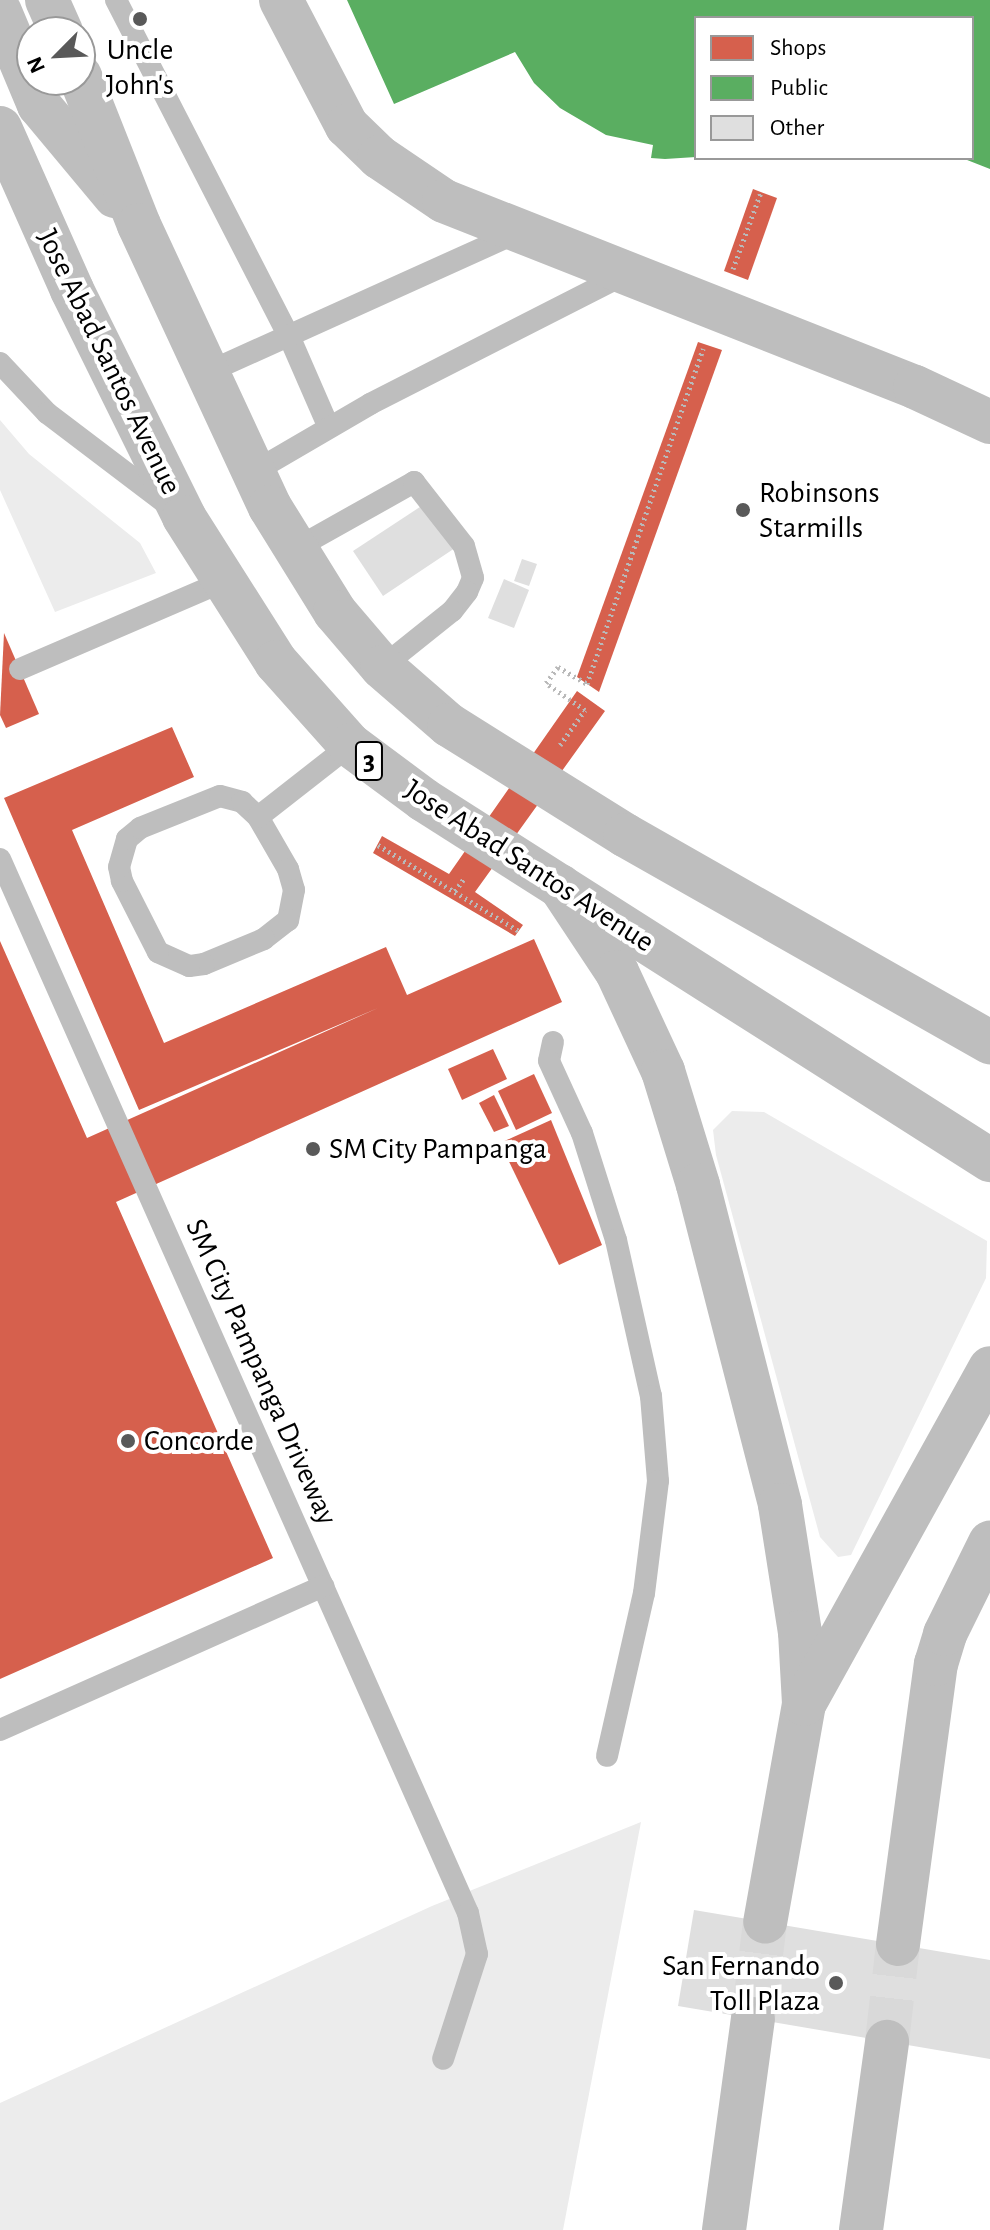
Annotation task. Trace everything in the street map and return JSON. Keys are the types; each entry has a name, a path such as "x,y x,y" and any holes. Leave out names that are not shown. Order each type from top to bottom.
{"main road":[{"path":"281,0 347,126 379,157 444,201 524,230 915,387 990,422"},
{"path":"0,12 39,105 139,225"},
{"path":"88,96 139,225 252,473 293,550 335,612 382,667 449,725 625,835 990,1041"},
{"name":"Jose Abad Santos Avenue","path":"0,128 72,290 184,517 222,582 276,662 350,745 411,792 990,1160"},
{"path":"560,886 629,994 681,1126 780,1505 800,1632 804,1704 765,1922"},
{"path":"804,1704 990,1368"},
{"path":"898,1944 926,1713 936,1664 974,1592 990,1543"},
{"path":"724,2230 753,2019"},
{"path":"861,2230 887,2042"}],"lane":[{"path":"116,0 289,336 329,428"},
{"path":"206,373 524,230"},
{"path":"252,473 329,428 627,273"},
{"path":"0,363 47,413 184,517"},
{"path":"293,550 414,482 464,546 473,578 467,592 452,611 382,667"},
{"path":"20,669 222,582"},
{"path":"258,817 350,745"},
{"path":"220,796 242,802 258,817 288,869 294,890 288,920 264,939 204,964 172,962 158,952 122,881 119,867 127,839 140,828 220,796"},
{"name":"SM City Pampanga Driveway","path":"0,859 468,1913 477,1954 443,2059"},
{"path":"553,1042 549,1061 582,1133 616,1240 651,1396 658,1481 644,1593 607,1756"},
{"path":"0,1730 323,1586"}],"path":[{"path":"730,277 761,192"},
{"path":"585,710 546,683 558,667 587,684 709,333"},
{"path":"378,845 519,931"}],"shaded area":[{"path":"0,420 29,454 140,543 156,573 55,612 0,490"},
{"path":"732,1111 764,1112 987,1241 986,1278 851,1555 838,1557 820,1537 716,1155 713,1130"},
{"path":"641,1822 563,2230 0,2230 0,2103 432,1906"}],"building: Shops":[{"path":"753,189 777,198 748,280 724,271"},
{"path":"698,342 722,350 599,692 577,677"},
{"path":"4,633 39,714 6,728 0,715"},
{"path":"577,691 605,711 475,892 523,925 515,936 373,853 382,836 449,874"},
{"path":"172,727 194,777 72,830 164,1043 386,947 407,995 534,939 562,1002 116,1202 273,1558 0,1679 0,941 87,1138 378,1008 139,1110 4,798"},
{"path":"493,1049 507,1079 462,1100 448,1069"},
{"path":"534,1074 552,1113 516,1130 498,1091"},
{"path":"494,1095 509,1126 494,1132 479,1103"},
{"path":"551,1120 602,1245 559,1265 500,1143"}],"building: Public":[{"path":"347,0 990,0 990,169 967,160 974,160 974,16 694,16 694,157 651,158 653,145 606,135 560,108 534,83 515,52 394,104"}],"building: Other":[{"path":"426,503 455,548 383,596 353,551"},
{"path":"522,559 537,564 529,586 514,581"},
{"path":"504,579 529,590 514,628 488,618"},
{"name":"San Fernando Toll Plaza","path":"694,1910 990,1960 990,2059 678,2006"}],"tunnel":[{"path":"753,2019 765,1922"},
{"path":"887,2042 898,1944"}],"place":[{"name":"Uncle John's","path":"140,19"},
{"name":"Robinsons Starmills","path":"743,510"},
{"name":"SM City Pampanga","path":"313,1149"},
{"name":"Concorde","path":"128,1441"},
{"name":"San Fernando Toll Plaza","path":"836,1983"}]}
